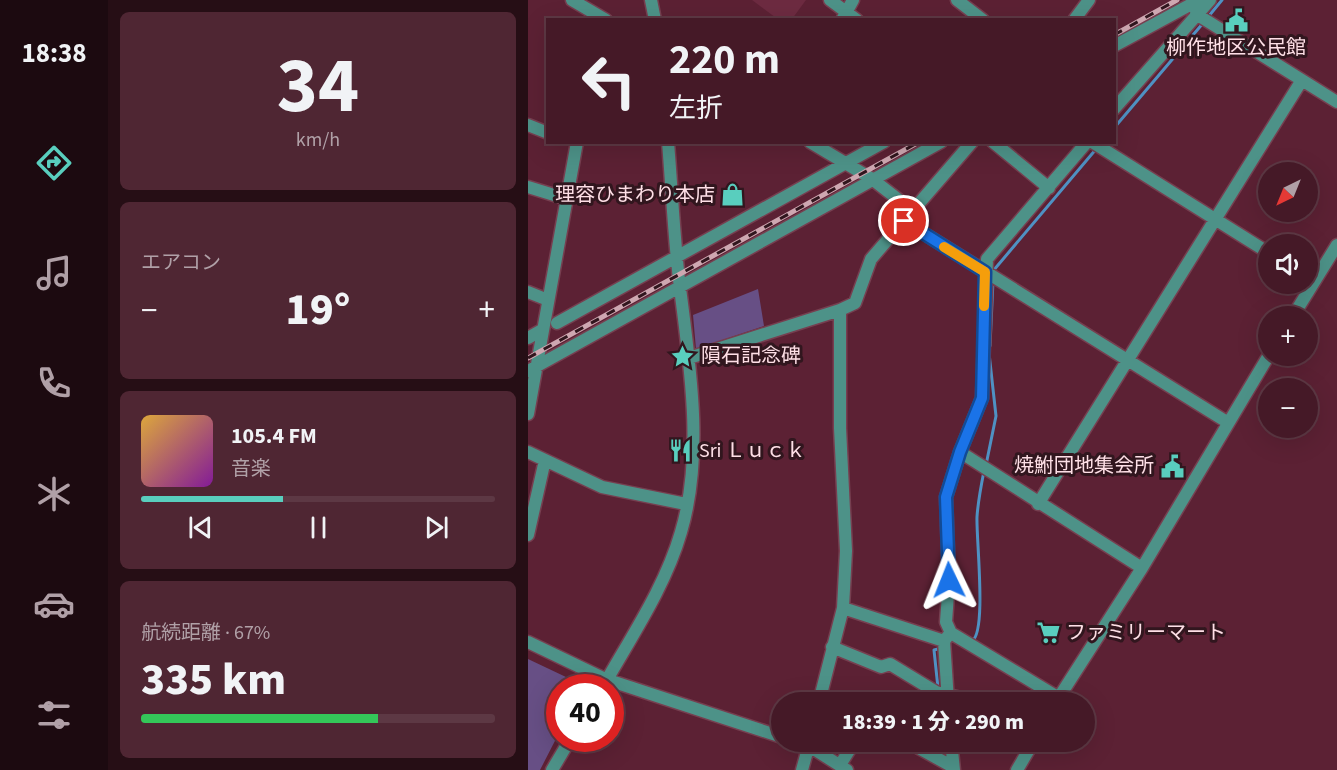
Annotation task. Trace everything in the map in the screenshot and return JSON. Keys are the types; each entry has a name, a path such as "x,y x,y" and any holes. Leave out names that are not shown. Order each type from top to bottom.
{"street":[{"path":"651,0 656,18"},
{"path":"830,0 849,17 853,0"},
{"path":"957,0 980,18"},
{"path":"1076,18 1089,0"},
{"path":"1116,45 1199,0"},
{"path":"1116,107 1210,0"},
{"path":"580,2 603,18"},
{"path":"1196,14 1337,102"},
{"path":"1038,504 1302,80"},
{"path":"528,125 546,133"},
{"path":"528,414 532,369 542,330 567,199 574,144"},
{"path":"609,674 663,581 681,531 694,443 689,358 680,285 668,144"},
{"path":"813,144 872,179 913,211"},
{"path":"557,323 881,144"},
{"path":"532,369 937,144"},
{"path":"689,358 840,310 855,303 871,259 970,144"},
{"path":"995,144 1049,188"},
{"path":"948,692 946,622 949,580 946,497 960,452 982,398 987,259 1085,144"},
{"path":"1095,144 1258,246"},
{"path":"528,187 567,199"},
{"path":"904,221 1227,422"},
{"path":"1318,270 1337,245"},
{"path":"528,292 548,300"},
{"path":"821,692 843,608 846,551 840,428 840,310"},
{"path":"528,338 542,330"},
{"path":"1062,692 1142,568 1262,366"},
{"path":"528,452 602,487 686,504"},
{"path":"960,452 1038,504 1142,568"},
{"path":"528,535 545,460"},
{"path":"843,608 948,637 1043,692"},
{"path":"528,642 591,674"},
{"path":"832,647 881,667 890,664 936,692"},
{"path":"624,687 771,734"},
{"path":"552,770 563,752"},
{"path":"802,770 807,752"},
{"path":"821,752 843,768 850,752"},
{"path":"924,752 953,768 952,752"},
{"path":"1017,770 1027,752"}],"shaded area":[{"path":"752,0 806,0 793,18 776,18"},
{"path":"758,289 764,326 696,349 693,315"},
{"path":"528,659 560,674 546,674 546,752 549,752 540,770 528,770"}],"waterway":[{"path":"1208,17 1222,0"},
{"path":"1116,126 1204,22"},
{"path":"993,271 1097,148"},
{"path":"990,346 993,281"},
{"path":"986,465 996,416 989,353"},
{"path":"972,641 979,621 977,517 984,471"},
{"path":"938,688 934,650 942,648"},
{"path":"942,752 942,757"}],"railway":[{"path":"1116,34 1177,0"},
{"path":"528,358 915,144"}],"slow traffic":[{"path":"944,247 985,272 984,306"}],"place":[{"name":"柳作地区公民館","path":"1236,21"},
{"name":"理容ひまわり本店","path":"733,195"},
{"name":"隕石記念碑","path":"683,356"},
{"name":"Sri Ｌｕｃｋ","path":"681,451"},
{"name":"焼鮒団地集会所","path":"1172,466"},
{"name":"ファミリーマート","path":"1048,633"}],"route":[{"path":"904,221 985,272 982,398 960,452 946,497 949,580"}]}
